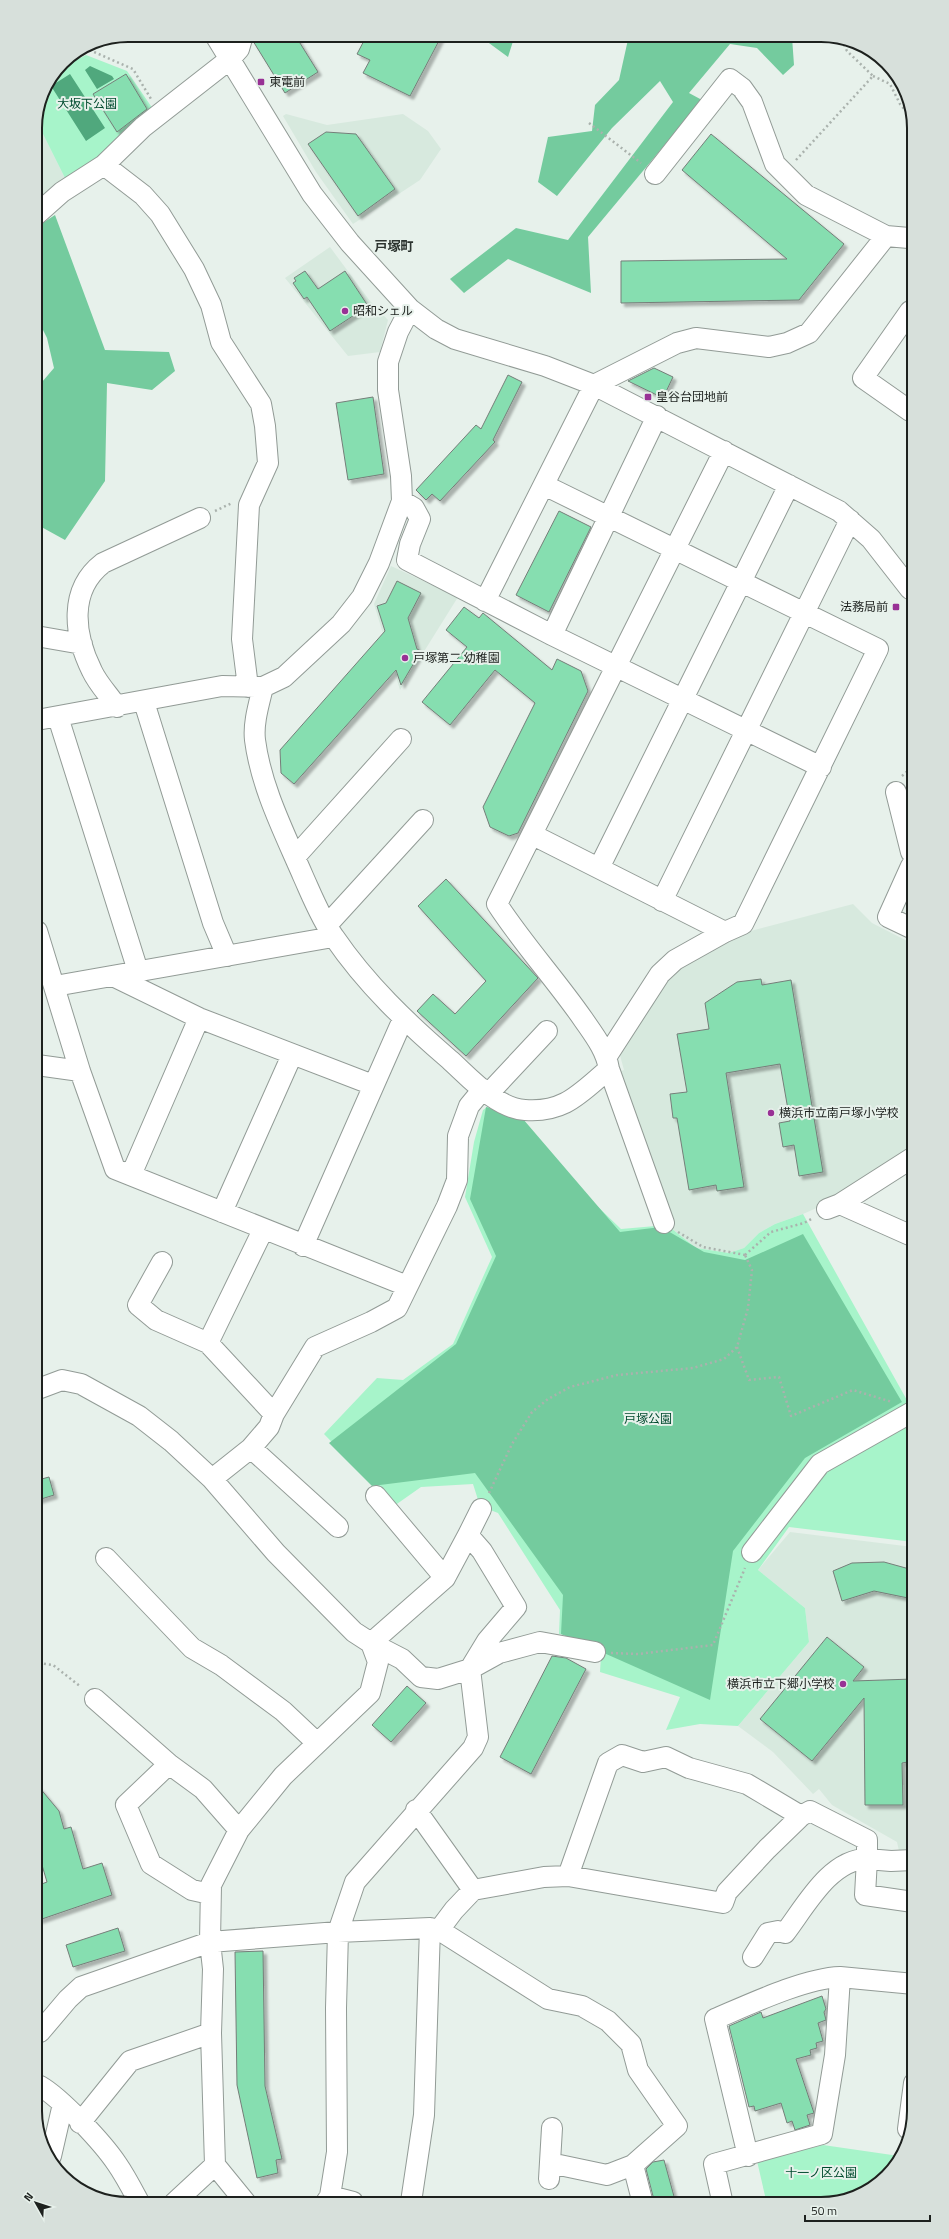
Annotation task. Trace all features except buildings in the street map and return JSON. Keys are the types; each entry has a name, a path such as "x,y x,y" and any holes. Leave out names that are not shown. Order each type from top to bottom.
{"street":[{"path":"219,42 312,194 350,243 410,309 436,329 455,339 545,366 594,385 657,416 839,511 871,539 907,584"},
{"path":"42,210 62,192 104,165 160,114 230,59 239,48 241,42"},
{"path":"655,174 730,79 742,88 752,102 775,164 806,195 886,236 907,238"},
{"path":"104,165 142,195 160,214 194,269 211,305 221,342 261,404 268,463 249,505 242,639 256,687 255,738 260,768 295,857 330,931 365,977 403,1019 486,1091 504,1103 522,1110 542,1110 568,1103 608,1063 660,974 675,960 725,932 743,924 878,649 544,485"},
{"path":"485,602 594,385 677,343 696,338 769,347 787,343 809,333 886,236"},
{"path":"42,719 117,707 222,686 256,687 284,677 312,653 341,624 362,597 379,563 402,501 401,476 388,390 388,362 398,332 410,309"},
{"path":"907,315 863,378 907,409"},
{"path":"552,636 657,416"},
{"path":"664,1223 608,1063 565,993 509,923 497,904 533,835 724,451"},
{"path":"599,868 789,485"},
{"path":"402,501 414,508 420,519 410,544 408,560 485,602 552,636 821,767"},
{"path":"117,707 92,672 78,633 77,605 82,586 92,571 103,563 200,518"},
{"path":"662,901 850,520"},
{"path":"42,637 82,644"},
{"path":"144,702 213,923 228,956"},
{"path":"58,717 138,972"},
{"path":"295,857 401,739"},
{"path":"896,792 907,836"},
{"path":"55,986 228,956 330,931 423,820"},
{"path":"533,835 725,932"},
{"path":"907,875 888,917 907,926"},
{"path":"42,946 80,1070 115,1169 263,1230 407,1286"},
{"path":"113,976 199,1018 373,1086"},
{"path":"131,1175 199,1018"},
{"path":"303,1246 403,1019"},
{"path":"212,1479 250,1448 270,1427 274,1414 315,1347 371,1322 397,1308 447,1206 457,1180 458,1136 469,1106 547,1031"},
{"path":"222,1212 292,1055"},
{"path":"42,1066 80,1070"},
{"path":"834,1207 907,1161"},
{"path":"834,1207 907,1234"},
{"path":"208,1343 263,1230"},
{"path":"162,1262 138,1305 156,1320 208,1343 274,1414"},
{"path":"42,1388 62,1380 81,1384 139,1416 171,1441 212,1479 276,1553 354,1632 371,1643 402,1659 421,1677 438,1679 470,1668 499,1652 540,1642 595,1652"},
{"path":"752,1552 820,1464 905,1408"},
{"path":"250,1448 338,1527"},
{"path":"376,1496 445,1578"},
{"path":"371,1643 445,1578 481,1509"},
{"path":"328,2197 337,2152 336,2008 338,1932 355,1882 416,1810 473,1748 478,1737 470,1668 487,1641 516,1607 482,1551 468,1535"},
{"path":"106,1558 192,1648 220,1665 272,1703 316,1742"},
{"path":"241,2197 215,2165 211,2033 213,1969 210,1942 211,1885 238,1830 283,1776 316,1742 370,1692 378,1662 371,1643"},
{"path":"95,1699 169,1764 203,1789 238,1830"},
{"path":"568,1876 608,1763 622,1755 643,1762 666,1757 689,1768 746,1784 801,1816"},
{"path":"169,1764 126,1805 151,1864 192,1890 210,1894"},
{"path":"416,1810 473,1890"},
{"path":"412,2197 424,2115 434,1929 473,1890 544,1876 568,1876 722,1903 727,1892 801,1816 810,1811 864,1837 867,1840 865,1895 907,1901"},
{"path":"753,1957 768,1933 778,1931 784,1933 832,1872 855,1859 907,1860"},
{"path":"42,2030 68,1999 81,1988 210,1942 338,1932 434,1929 548,1999 582,2006 608,2021 631,2044 638,2070 677,2126 633,2165 607,2175 549,2171 552,2128"},
{"path":"748,2156 715,2019 766,1998 819,1980 840,1977 907,1983"},
{"path":"721,2197 714,2164 748,2156 822,2134 835,2055 840,1977"},
{"path":"80,2123 130,2061 211,2033"},
{"path":"42,2087 63,2104 116,2163 136,2197"},
{"path":"52,2151 63,2104"},
{"path":"180,2197 215,2165"},
{"path":"633,2165 641,2197"}],"path":[{"path":"844,45 847,51 873,76 890,84 900,104 905,110"},
{"path":"91,51 133,69 160,114"},
{"path":"784,172 873,76"},
{"path":"589,123 655,174"},
{"path":"200,518 255,494"},
{"path":"745,1255 771,1232 804,1223 834,1207"},
{"path":"664,1223 703,1247 745,1255"},
{"path":"481,1509 512,1444 532,1412 548,1399 570,1387 617,1375 693,1368 724,1359 736,1347 748,1308 752,1270 745,1255"},
{"path":"736,1347 749,1380 779,1377 791,1416 853,1390 905,1408"},
{"path":"595,1652 638,1654 713,1645 752,1552"},
{"path":"42,1663 53,1665 95,1699"}],"shaded area":[{"path":"90,66 112,76 114,79 97,89 85,70"},
{"path":"70,74 105,128 86,141 52,88 55,84"},
{"path":"286,114 327,125 403,114 428,131 441,149 420,180 353,224 316,172 283,116"},
{"path":"42,132 66,180 42,200"},
{"name":"昭和シェル","path":"330,247 370,301 388,320 380,352 348,356 285,278"},
{"name":"戸塚第二 幼稚園","path":"391,566 458,597 400,690 374,604"},
{"name":"横浜市立南戸塚小学校","path":"853,904 872,923 907,941 907,1156 846,1195 803,1214 775,1224 759,1233 744,1248 729,1253 696,1248 667,1225 616,1073 624,1070 618,1048 668,971 743,933"},
{"name":"横浜市立下郷小学校","path":"790,1532 907,1546 907,1850 899,1851 897,1842 832,1805 819,1789 813,1794 773,1752 738,1726 809,1642 805,1608 758,1570"}],"green space":[{"path":"488,42 513,42 508,57"},
{"path":"627,42 792,42 794,65 783,75 757,48 730,44 689,93 702,100 588,237 591,293 508,259 464,293 450,279 516,228 568,240 673,102 660,81 612,128 557,196 538,182 548,137 592,131 595,105 619,80"},
{"name":"大坂下公園","path":"86,55 127,71 155,112 120,135 101,162 66,180 42,132 42,123 51,90 63,71 74,61"},
{"path":"55,215 105,350 169,352 175,371 152,390 107,383 105,481 65,540 42,527 42,382 54,368 47,338 42,328 42,223"},
{"name":"戸塚公園","path":"491,1104 621,1229 667,1225 696,1248 729,1253 744,1248 759,1233 775,1224 803,1214 907,1400 907,1541 789,1527 758,1570 805,1608 809,1642 738,1726 700,1724 666,1730 680,1697 600,1672 602,1640 559,1634 560,1610 498,1513 480,1506 473,1484 421,1487 394,1506 324,1434 377,1378 403,1380 453,1344 492,1257 465,1197 474,1142 483,1110"},
{"name":"戸塚公園","path":"486,1107 523,1119 620,1232 661,1227 704,1252 745,1260 803,1234 902,1402 805,1458 733,1551 710,1700 561,1634 563,1595 475,1473 372,1486 329,1443 456,1344 496,1256 470,1199"},
{"name":"十一ノ区公園","path":"823,2145 894,2155 882,2172 859,2188 843,2194 820,2197 765,2197 757,2161"}],"place":[{"name":"東電前","path":"261,82"},
{"name":"昭和シェル","path":"345,311"},
{"name":"皇谷台団地前","path":"648,397"},
{"name":"法務局前","path":"896,607"},
{"name":"戸塚第二 幼稚園","path":"405,658"},
{"name":"横浜市立南戸塚小学校","path":"771,1113"},
{"name":"横浜市立下郷小学校","path":"843,1684"}],"district":[{"name":"戸塚町","path":"394,246"}]}
